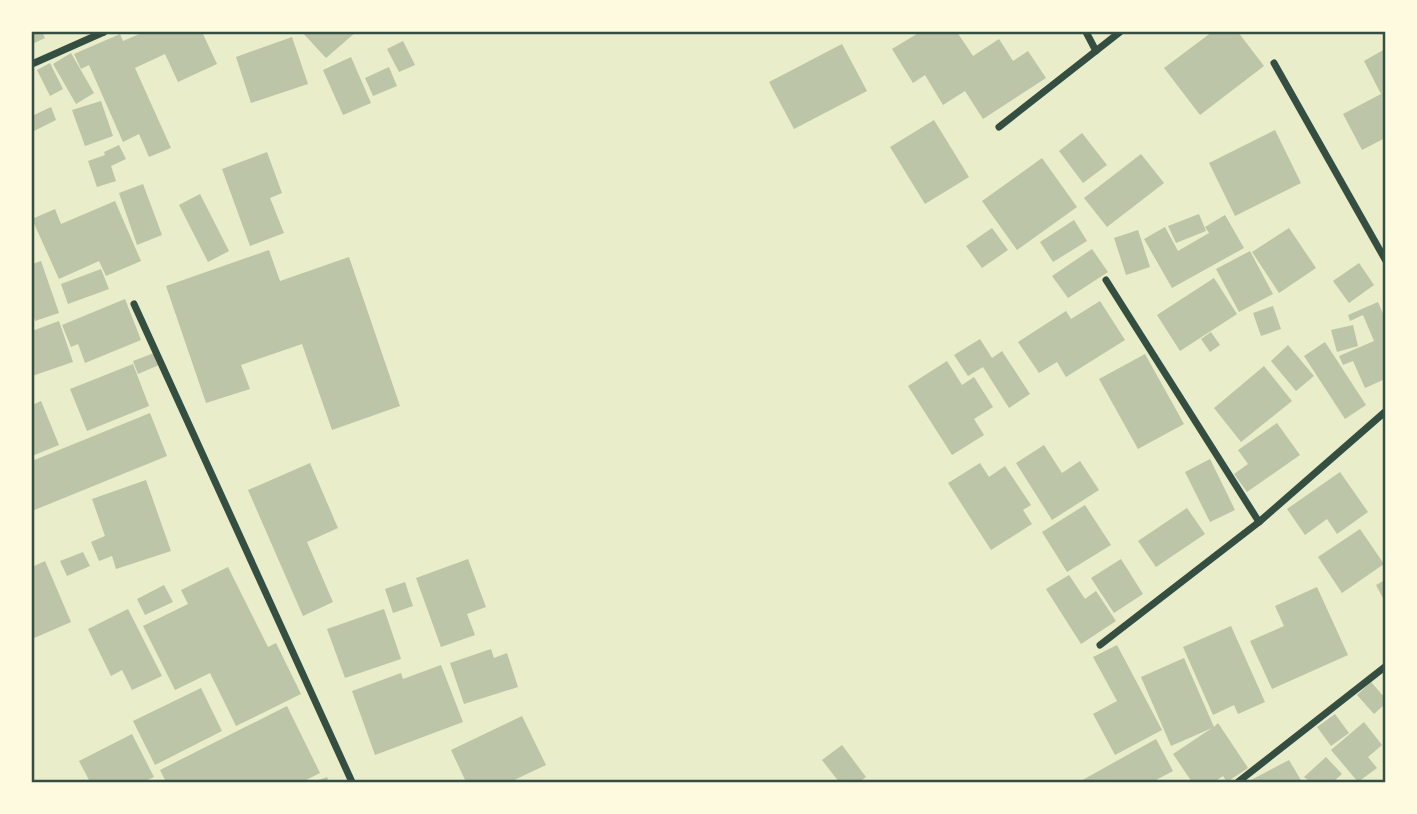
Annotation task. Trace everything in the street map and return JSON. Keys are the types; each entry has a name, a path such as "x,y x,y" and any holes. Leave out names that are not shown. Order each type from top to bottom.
{"street":[{"path":"32,64 104,32"},
{"path":"1086,32 1096,51"},
{"path":"999,127 1120,32"},
{"path":"1274,63 1385,261"},
{"path":"1106,280 1259,522"},
{"path":"134,304 352,782"},
{"path":"1100,645 1259,522 1385,411"},
{"path":"1238,782 1385,666"}],"building":[{"path":"32,32 42,32 45,38 32,44"},
{"path":"144,32 202,32 217,64 178,82 165,54 135,68 171,148 149,157 139,134 123,142 89,65 81,69 74,54 120,34 123,41"},
{"path":"302,32 356,32 326,58"},
{"path":"920,32 957,32 973,56 999,39 1013,61 1028,51 1046,78 983,119 965,91 943,105 925,75 913,83 892,49"},
{"path":"1212,32 1238,32 1264,66 1200,115 1164,68"},
{"path":"292,37 308,84 251,103 236,57"},
{"path":"403,41 415,65 399,72 387,49"},
{"path":"842,44 867,91 794,129 769,82"},
{"path":"1385,49 1385,138 1362,150 1343,114 1381,94 1364,61"},
{"path":"71,53 94,93 76,104 53,64"},
{"path":"351,57 371,103 343,115 323,70"},
{"path":"50,63 63,89 50,96 37,70"},
{"path":"389,67 397,86 373,96 365,78"},
{"path":"101,101 113,136 85,146 72,110"},
{"path":"51,107 56,120 32,132 32,116"},
{"path":"934,120 969,177 925,204 890,147"},
{"path":"1275,130 1301,183 1235,216 1209,163"},
{"path":"1082,133 1107,165 1083,183 1059,151"},
{"path":"119,145 126,159 111,166 116,181 97,187 88,161 105,155 104,152"},
{"path":"267,152 282,193 270,198 284,233 250,246 222,169"},
{"path":"1141,154 1164,183 1107,227 1084,198"},
{"path":"1042,158 1077,207 1017,250 982,201"},
{"path":"143,184 162,235 137,245 119,193"},
{"path":"200,194 229,251 208,262 179,205"},
{"path":"115,201 141,261 106,276 99,261 59,279 32,219 55,209 61,224"},
{"path":"1199,214 1206,231 1176,243 1168,226"},
{"path":"1225,215 1244,248 1172,288 1144,239 1165,227 1178,251 1209,233 1205,227"},
{"path":"1074,220 1087,241 1053,262 1040,242"},
{"path":"992,228 1008,250 982,268 966,246"},
{"path":"1289,228 1316,268 1279,293 1252,252"},
{"path":"1138,230 1150,267 1126,275 1114,238"},
{"path":"1092,249 1108,272 1068,298 1052,276"},
{"path":"269,250 280,281 349,257 400,406 332,430 302,344 241,365 250,389 206,403 166,286"},
{"path":"1250,251 1273,294 1239,312 1216,269"},
{"path":"41,261 59,313 35,321 32,310 32,264"},
{"path":"1359,263 1374,285 1349,303 1333,281"},
{"path":"101,269 109,289 68,304 61,284"},
{"path":"1214,278 1237,314 1180,351 1157,315"},
{"path":"125,299 141,340 85,363 78,344 71,347 62,325"},
{"path":"1100,301 1125,340 1066,377 1057,362 1039,373 1018,342 1066,311 1071,319"},
{"path":"1378,302 1385,318 1385,379 1365,388 1353,361 1343,365 1339,356 1374,341 1363,315 1350,321 1348,315"},
{"path":"1273,306 1281,329 1261,336 1253,313"},
{"path":"59,321 73,362 32,376 32,331"},
{"path":"1353,325 1358,346 1337,352 1331,330"},
{"path":"1211,332 1220,345 1210,352 1201,339"},
{"path":"980,339 992,358 1002,351 1030,394 1009,408 983,367 968,376 954,355"},
{"path":"1325,342 1366,405 1345,419 1304,356"},
{"path":"1288,345 1314,376 1296,391 1271,361"},
{"path":"154,353 159,365 138,374 133,361"},
{"path":"1145,354 1184,424 1138,449 1099,379"},
{"path":"947,361 962,385 974,377 993,407 974,419 984,435 952,455 908,386"},
{"path":"133,364 149,406 87,431 70,389"},
{"path":"1264,366 1292,401 1241,442 1214,408"},
{"path":"41,401 59,445 32,456 32,405"},
{"path":"150,413 167,456 32,511 32,461"},
{"path":"1277,423 1300,455 1247,492 1234,474 1248,464 1238,450"},
{"path":"1044,445 1062,473 1080,461 1099,490 1052,520 1016,463"},
{"path":"1210,459 1235,510 1210,522 1185,472"},
{"path":"310,463 338,528 307,542 333,602 303,616 248,490"},
{"path":"980,463 989,477 1005,466 1031,505 1023,510 1032,524 991,550 948,483"},
{"path":"1340,472 1368,512 1337,534 1327,519 1305,535 1287,509"},
{"path":"146,480 171,551 116,569 112,556 99,561 91,542 105,536 92,499"},
{"path":"1085,505 1111,545 1067,572 1042,532"},
{"path":"1187,508 1205,534 1156,567 1138,541"},
{"path":"1360,529 1384,564 1342,593 1318,557"},
{"path":"83,552 90,566 67,576 60,561"},
{"path":"468,559 486,607 467,614 475,635 441,647 416,578"},
{"path":"1121,559 1143,594 1114,613 1091,578"},
{"path":"45,561 71,622 32,639 32,567"},
{"path":"228,567 268,647 276,643 301,694 236,726 210,673 175,690 143,626 188,604 181,590"},
{"path":"1069,575 1085,599 1096,591 1116,621 1081,644 1046,589"},
{"path":"1385,580 1385,602 1376,585"},
{"path":"405,582 413,606 393,613 385,589"},
{"path":"164,585 173,602 145,615 137,599"},
{"path":"1317,587 1348,655 1272,689 1250,641 1284,626 1275,606"},
{"path":"128,609 162,676 132,690 122,670 111,676 88,629"},
{"path":"384,609 401,659 345,678 327,629"},
{"path":"1231,626 1265,702 1238,714 1234,705 1213,715 1183,647"},
{"path":"1117,645 1162,730 1115,755 1093,714 1117,701 1093,657"},
{"path":"491,649 494,658 507,653 518,687 464,704 450,663"},
{"path":"1184,658 1214,727 1218,723 1248,768 1227,782 1223,776 1214,782 1192,782 1173,754 1212,728 1171,746 1141,677"},
{"path":"441,665 463,722 375,755 352,691 401,673 403,679"},
{"path":"1371,682 1385,698 1385,704 1374,714 1357,695"},
{"path":"201,688 222,731 155,765 133,721"},
{"path":"287,706 320,773 302,782 166,782 160,770"},
{"path":"1335,714 1349,733 1331,746 1317,727"},
{"path":"522,716 546,765 510,782 466,782 451,750"},
{"path":"1364,722 1382,745 1368,757 1377,768 1358,782 1331,750"},
{"path":"132,734 154,777 143,782 90,782 79,761"},
{"path":"1156,739 1173,771 1152,782 1079,782"},
{"path":"842,745 866,777 859,782 839,782 822,760"},
{"path":"1326,757 1342,774 1333,782 1310,782 1304,777"},
{"path":"1289,760 1302,782 1247,782"},
{"path":"327,777 329,782 313,782"}]}
